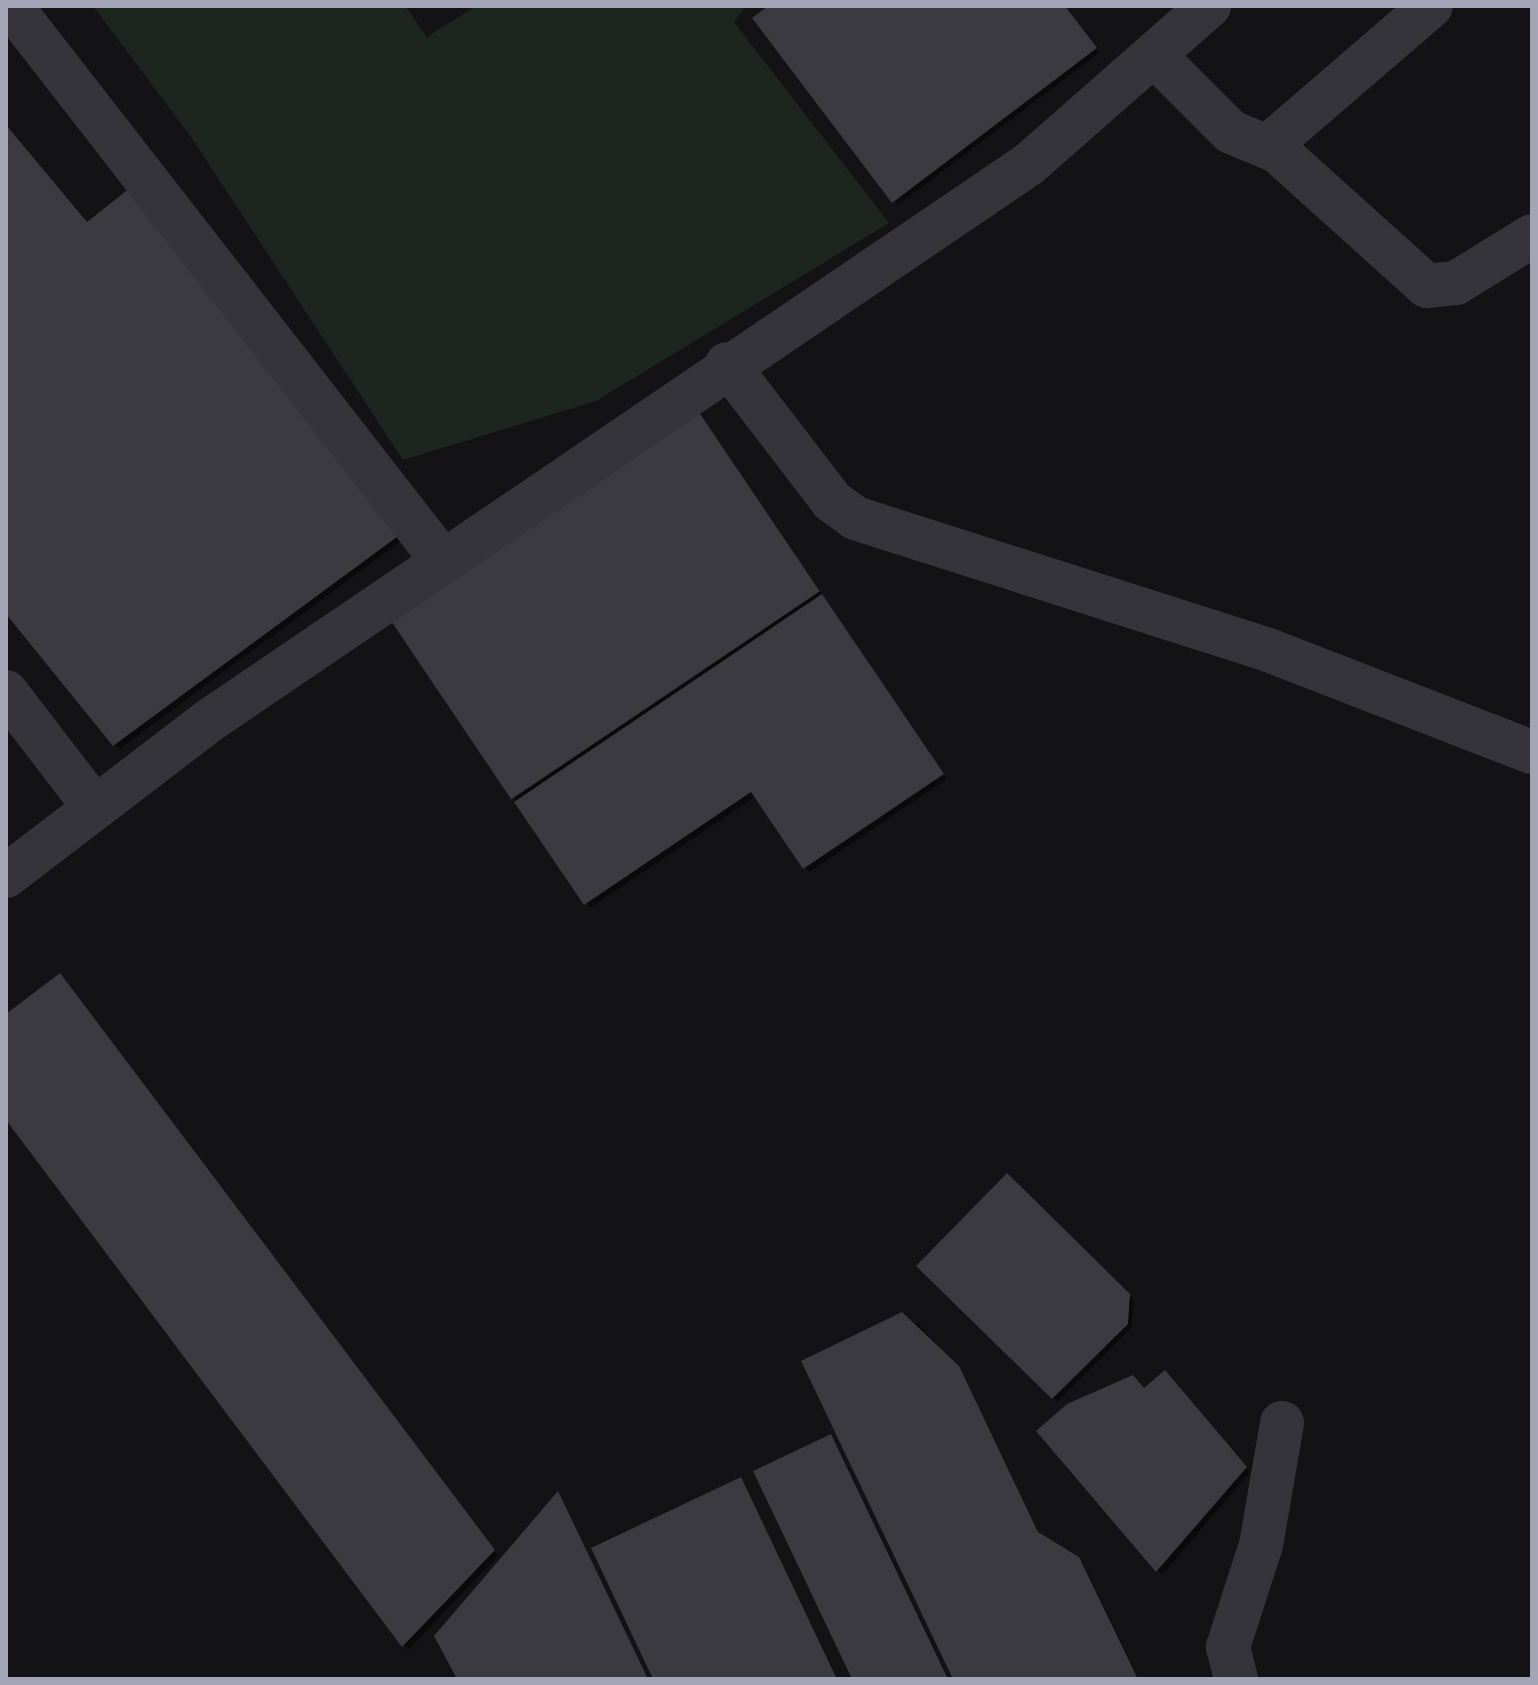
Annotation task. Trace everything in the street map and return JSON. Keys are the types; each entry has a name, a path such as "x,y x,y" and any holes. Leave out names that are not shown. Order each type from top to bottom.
{"street":[{"path":"11,6 442,560"},
{"path":"6,876 95,808 442,560 727,364 1029,164 1156,57 1209,6"},
{"path":"1267,147 1431,6"},
{"path":"1156,57 1231,132 1267,147 1427,286 1456,283 1532,236"},
{"path":"727,364 832,501 855,518 1271,651 1532,752"},
{"path":"6,692 95,808"},
{"path":"1229,1679 1236,1679 1228,1647 1261,1545 1282,1423"}],"shaded area":[{"path":"93,6 405,6 427,37 476,6 746,6 734,22 889,223 596,401 403,460 191,137"}],"building":[{"path":"768,6 1065,6 1097,48 892,203 752,18"},
{"path":"6,125 87,222 130,188 405,531 113,746 6,614"},
{"path":"690,399 820,591 511,799 382,607"},
{"path":"822,594 944,774 803,869 751,792 584,905 514,802"},
{"path":"60,973 495,1550 402,1647 6,1120 6,1014"},
{"path":"1007,1173 1130,1294 1128,1324 1052,1399 916,1266"},
{"path":"902,1312 959,1366 1038,1532 1079,1557 1138,1679 953,1679 801,1361"},
{"path":"1165,1370 1247,1467 1156,1572 1036,1431 1067,1404 1133,1375 1144,1388"},
{"path":"831,1434 948,1679 852,1679 753,1471"},
{"path":"741,1477 837,1679 653,1679 591,1548"},
{"path":"558,1491 648,1679 457,1679 434,1636"}]}
